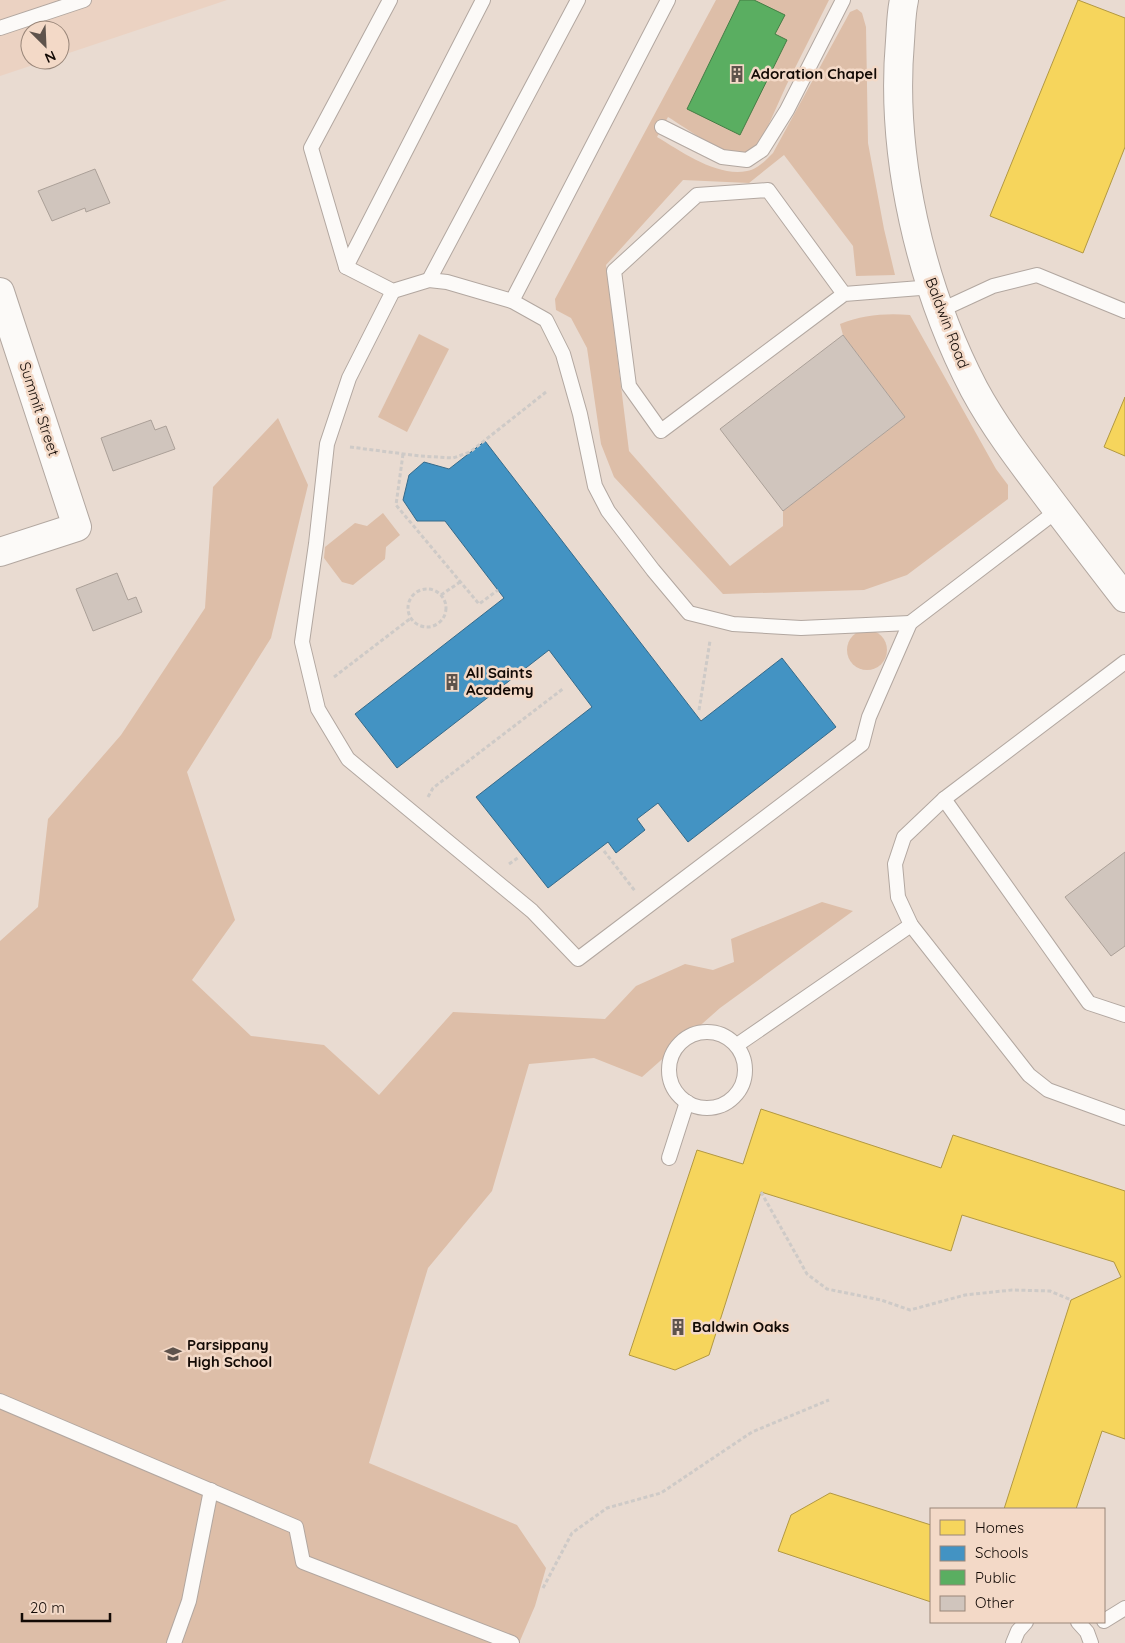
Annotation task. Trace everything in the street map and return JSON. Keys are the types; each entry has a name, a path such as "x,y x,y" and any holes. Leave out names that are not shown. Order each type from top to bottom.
{"street":[{"name":"Baldwin Road","path":"901,1 898,64 899,123 909,194 924,260 948,331 974,390 1008,444 1125,598"},
{"name":"Summit Street","path":"0,292 77,526 0,552"}],"lane":[{"path":"0,28 84,0"},
{"path":"390,0 311,148 346,267 393,291 429,280 447,282 512,301 546,320 562,354 580,414 595,486 608,511 652,570 689,613 733,624 801,628 910,623"},
{"path":"346,267 483,0"},
{"path":"429,280 578,0"},
{"path":"512,301 668,0"},
{"path":"662,127 722,157 748,160 762,150 787,110 843,0"},
{"path":"844,294 768,190 697,195 614,271 629,386 661,431 844,294 937,298 1037,275 1125,311"},
{"path":"393,291 349,378 327,444 302,642 318,709 348,759 532,912 578,959 862,744 869,717 910,623 1058,510"},
{"path":"1125,662 944,799 904,837 895,864 898,897 911,924 1029,1075 1048,1090 1125,1118"},
{"path":"944,799 1089,1003 1125,1015"},
{"path":"737,1045 911,924"},
{"path":"702,1031 715,1032 727,1037 737,1045 743,1056 746,1068 744,1081 739,1092 730,1101 718,1107 706,1109 687,1102 674,1090 669,1078 668,1066 672,1053 680,1042 690,1035 702,1031"},
{"path":"669,1158 687,1102"},
{"path":"0,1400 296,1527 303,1562 512,1643"},
{"path":"174,1643 189,1601 211,1490"},
{"path":"1105,1621 1125,1608"},
{"path":"1012,1643 1018,1631 1025,1623"},
{"path":"1085,1632 1101,1623"}],"path":[{"path":"327,444 403,454 453,458 470,452 546,392"},
{"path":"403,454 396,505 479,604 498,590"},
{"path":"441,595 460,582"},
{"path":"426,588 438,591 441,595 445,601 446,608 445,614 437,624 425,627 413,622 408,610 408,604 414,593 426,588"},
{"path":"314,692 411,618"},
{"path":"699,710 710,638"},
{"path":"416,817 433,788 564,688"},
{"path":"604,851 647,907"},
{"path":"761,1192 806,1274 826,1290 881,1300 910,1310 965,1295 1012,1290 1050,1291 1071,1300"},
{"path":"543,1588 572,1533 607,1508 661,1493 752,1432 829,1400"}],"shaded area":[{"path":"0,0 227,0 70,53 70,20 20,20 20,69 0,76"},
{"path":"716,0 829,0 786,86 760,144 756,148 743,153 724,149 704,140 668,117 657,137 712,167 736,172 751,170 758,166 773,153 850,12 857,9 862,13 866,27 868,143 884,229 895,275 856,276 853,246 784,155 749,183 683,180 606,265 629,451 730,566 783,526 783,511 905,417 843,335 840,324 874,315 910,315 996,469 1008,485 1008,499 907,575 864,590 723,594 614,477 601,444 587,348 571,318 556,310 555,299"},
{"path":"419,334 449,349 407,432 378,417"},
{"path":"278,418 308,485 271,638 187,772 235,920 192,980 251,1036 324,1045 379,1095 453,1012 605,1019 636,986 685,964 713,970 734,962 731,939 822,902 853,911 720,1008 642,1077 594,1058 529,1064 492,1191 428,1268 369,1463 517,1525 546,1568 535,1606 519,1643 0,1643 0,941 38,907 48,819 121,735 205,608 213,487"},
{"path":"383,513 400,535 386,547 385,559 353,585 342,582 324,558 325,547 355,523 367,526"},
{"path":"863,630 871,630 878,633 884,639 887,650 884,661 878,667 871,670 863,670 856,667 850,661 847,654 847,646 850,639 856,633"}],"building: Homes":[{"path":"1078,0 1125,18 1125,147 1083,253 990,216"},
{"path":"1125,397 1125,456 1104,447"},
{"name":"Baldwin Oaks","path":"761,1109 941,1168 953,1135 1125,1191 1125,1439 1102,1431 1076,1508 1004,1508 1071,1300 1121,1277 1114,1262 962,1215 951,1251 761,1192 709,1355 675,1370 629,1355 697,1150 743,1164"},
{"path":"830,1493 930,1525 930,1602 778,1551 791,1515"}],"building: Schools":[{"name":"All Saints Academy","path":"485,441 701,721 782,658 836,727 688,842 658,803 637,819 645,830 616,853 608,842 548,888 476,797 592,707 549,650 397,768 355,714 504,598 445,521 417,521 403,500 409,475 424,462 449,469"}],"building: Public":[{"name":"Adoration Chapel","path":"740,0 754,0 785,15 775,34 787,40 740,135 687,109"}],"building: Other":[{"path":"95,169 110,203 86,212 85,208 52,221 38,191"},
{"path":"843,335 905,417 783,511 720,429"},
{"path":"151,420 155,430 166,426 175,449 113,471 101,438"},
{"path":"117,573 128,600 136,597 142,612 93,631 76,589"},
{"path":"1125,852 1125,946 1111,956 1065,897"}],"place":[{"name":"Adoration Chapel","path":"737,74"},
{"name":"All Saints Academy","path":"452,682"},
{"name":"Baldwin Oaks","path":"678,1327"},
{"name":"Parsippany High School","path":"173,1354"}]}
